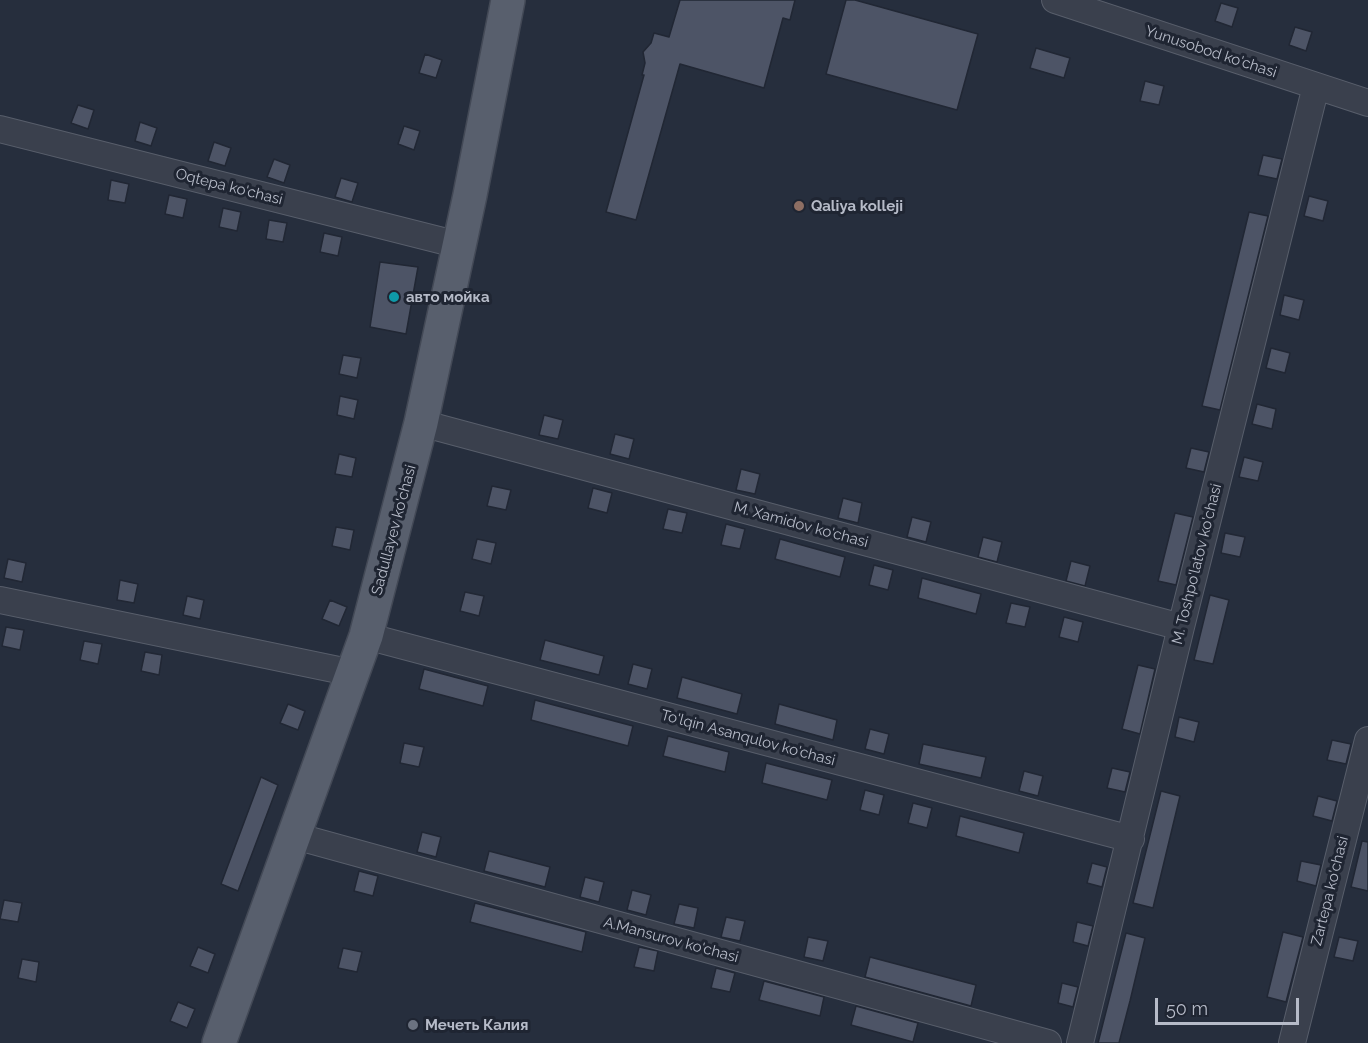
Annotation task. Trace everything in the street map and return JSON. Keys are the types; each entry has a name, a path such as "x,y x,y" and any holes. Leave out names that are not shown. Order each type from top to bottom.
{"main road":[{"name":"Sadullayev ko'chasi","path":"219,1043 366,636 421,423 470,195 508,0"}],"street":[{"name":"Yunusobod ko'chasi","path":"1055,0 1368,103"},
{"name":"M. Toshpo'latov ko'chasi","path":"1080,1043 1316,86"},
{"name":"Oqtepa ko'chasi","path":"0,129 459,245"},
{"name":"M. Xamidov ko'chasi","path":"421,423 1181,627"},
{"path":"0,600 353,673"},
{"name":"To'lqin Asanqulov ko'chasi","path":"366,636 1131,839"},
{"name":"Zartepa ko'chasi","path":"1292,1043 1368,740"},
{"name":"A.Mansurov ko'chasi","path":"295,836 1048,1043"}],"building":[{"path":"680,0 795,0 790,20 783,18 764,88 680,64 636,220 606,212 644,75 642,75 645,63 643,52 651,43 654,33 669,37"},
{"path":"846,0 855,0 978,34 957,110 826,74"},
{"path":"1221,3 1238,8 1232,27 1215,21"},
{"path":"1295,27 1312,32 1306,51 1289,45"},
{"path":"1036,48 1070,58 1064,78 1030,68"},
{"path":"425,54 442,60 436,78 419,73"},
{"path":"1145,81 1164,86 1159,105 1140,101"},
{"path":"78,105 94,110 88,129 71,123"},
{"path":"140,122 157,128 151,146 135,141"},
{"path":"404,126 420,131 414,150 398,144"},
{"path":"214,142 231,148 225,166 208,161"},
{"path":"1263,155 1282,159 1277,179 1258,175"},
{"path":"274,159 290,165 284,183 267,177"},
{"path":"341,178 358,183 352,202 335,197"},
{"path":"111,180 129,184 125,203 108,200"},
{"path":"169,195 187,199 183,218 165,214"},
{"path":"1309,196 1328,201 1323,221 1304,216"},
{"path":"223,208 241,212 237,231 219,227"},
{"path":"1249,212 1268,216 1220,410 1202,406"},
{"path":"269,220 287,223 283,242 266,239"},
{"path":"324,233 342,237 338,256 320,252"},
{"name":"авто мойка","path":"380,262 418,267 406,334 370,327"},
{"path":"1284,295 1304,300 1299,320 1280,315"},
{"path":"1271,348 1290,353 1285,373 1266,368"},
{"path":"343,355 361,358 357,378 339,374"},
{"path":"340,396 358,400 354,419 337,415"},
{"path":"1257,404 1276,409 1272,429 1252,424"},
{"path":"544,415 563,420 558,439 539,435"},
{"path":"615,434 634,439 629,459 610,454"},
{"path":"1191,448 1209,452 1204,472 1186,468"},
{"path":"339,454 356,458 352,477 335,474"},
{"path":"1244,457 1263,462 1258,481 1239,477"},
{"path":"741,469 760,474 755,494 736,490"},
{"path":"492,486 511,490 506,510 487,506"},
{"path":"593,488 612,493 607,513 588,508"},
{"path":"843,498 862,503 858,523 838,518"},
{"path":"668,509 687,513 682,533 663,529"},
{"path":"1175,513 1193,517 1176,585 1158,581"},
{"path":"912,517 931,522 926,542 907,537"},
{"path":"726,524 745,529 740,549 721,545"},
{"path":"336,527 354,530 350,550 332,546"},
{"path":"1225,533 1245,537 1240,557 1221,553"},
{"path":"983,537 1002,542 997,562 978,557"},
{"path":"477,539 496,543 491,564 472,559"},
{"path":"780,539 845,557 840,577 775,559"},
{"path":"8,559 26,563 22,582 4,578"},
{"path":"1071,561 1090,566 1085,586 1066,581"},
{"path":"874,565 893,570 888,590 869,585"},
{"path":"922,578 981,594 976,614 918,598"},
{"path":"120,580 138,584 134,603 117,600"},
{"path":"465,592 484,596 479,616 460,611"},
{"path":"1210,595 1229,600 1213,664 1194,660"},
{"path":"187,596 204,600 200,619 183,615"},
{"path":"330,600 347,607 339,626 322,619"},
{"path":"1011,603 1030,607 1025,627 1006,623"},
{"path":"1064,617 1083,622 1078,642 1059,637"},
{"path":"6,627 24,630 20,650 2,646"},
{"path":"545,640 604,656 599,675 540,660"},
{"path":"84,641 102,644 98,664 80,660"},
{"path":"145,652 162,655 159,675 141,671"},
{"path":"633,664 652,669 647,689 628,684"},
{"path":"1138,665 1155,669 1140,734 1122,729"},
{"path":"424,669 488,686 483,706 419,689"},
{"path":"682,677 742,694 737,714 677,698"},
{"path":"535,700 633,726 628,746 531,720"},
{"path":"288,704 305,711 298,730 280,723"},
{"path":"779,704 837,720 833,740 775,724"},
{"path":"1179,717 1199,722 1194,742 1175,737"},
{"path":"870,729 889,734 884,754 865,749"},
{"path":"668,736 729,752 725,772 663,756"},
{"path":"1332,740 1351,744 1346,764 1327,760"},
{"path":"404,743 424,747 419,767 400,763"},
{"path":"923,744 986,757 981,778 919,764"},
{"path":"766,763 832,780 827,800 762,783"},
{"path":"1112,768 1130,772 1125,792 1107,788"},
{"path":"1024,771 1043,776 1038,796 1019,791"},
{"path":"261,777 278,785 238,891 221,884"},
{"path":"865,790 884,795 879,815 860,810"},
{"path":"1161,791 1180,796 1153,908 1133,903"},
{"path":"1318,796 1337,801 1332,821 1313,816"},
{"path":"913,803 932,808 927,828 908,823"},
{"path":"960,816 1024,833 1019,853 956,836"},
{"path":"422,832 441,837 436,857 417,852"},
{"path":"1362,841 1368,842 1368,891 1351,887"},
{"path":"489,851 550,867 545,887 484,871"},
{"path":"1301,861 1321,865 1316,886 1297,881"},
{"path":"1092,863 1107,867 1102,887 1087,883"},
{"path":"359,871 378,876 373,896 354,891"},
{"path":"585,877 604,882 599,902 580,897"},
{"path":"632,890 651,895 646,915 627,910"},
{"path":"4,900 22,903 18,922 0,919"},
{"path":"475,903 586,932 582,952 470,922"},
{"path":"679,904 698,908 694,928 674,924"},
{"path":"726,917 745,921 740,941 721,937"},
{"path":"1077,922 1093,926 1088,946 1073,942"},
{"path":"1283,932 1303,937 1286,1002 1267,997"},
{"path":"1126,933 1145,938 1130,1001 1119,1043 1098,1043"},
{"path":"808,937 828,941 823,961 804,957"},
{"path":"1339,937 1358,941 1353,961 1334,957"},
{"path":"198,947 215,954 208,973 190,966"},
{"path":"639,947 658,951 654,971 634,967"},
{"path":"343,948 362,952 357,972 338,968"},
{"path":"870,957 976,985 971,1006 865,977"},
{"path":"22,959 39,962 36,982 18,978"},
{"path":"716,968 735,973 730,992 711,988"},
{"path":"764,981 824,997 820,1016 759,1000"},
{"path":"1062,983 1078,987 1073,1007 1058,1003"},
{"path":"178,1002 195,1009 187,1028 170,1021"},
{"path":"856,1006 918,1023 913,1042 851,1025"}],"place":[{"name":"Qaliya kolleji","path":"799,206"},
{"name":"авто мойка","path":"394,297"},
{"name":"Мечеть Калия","path":"413,1025"}]}
